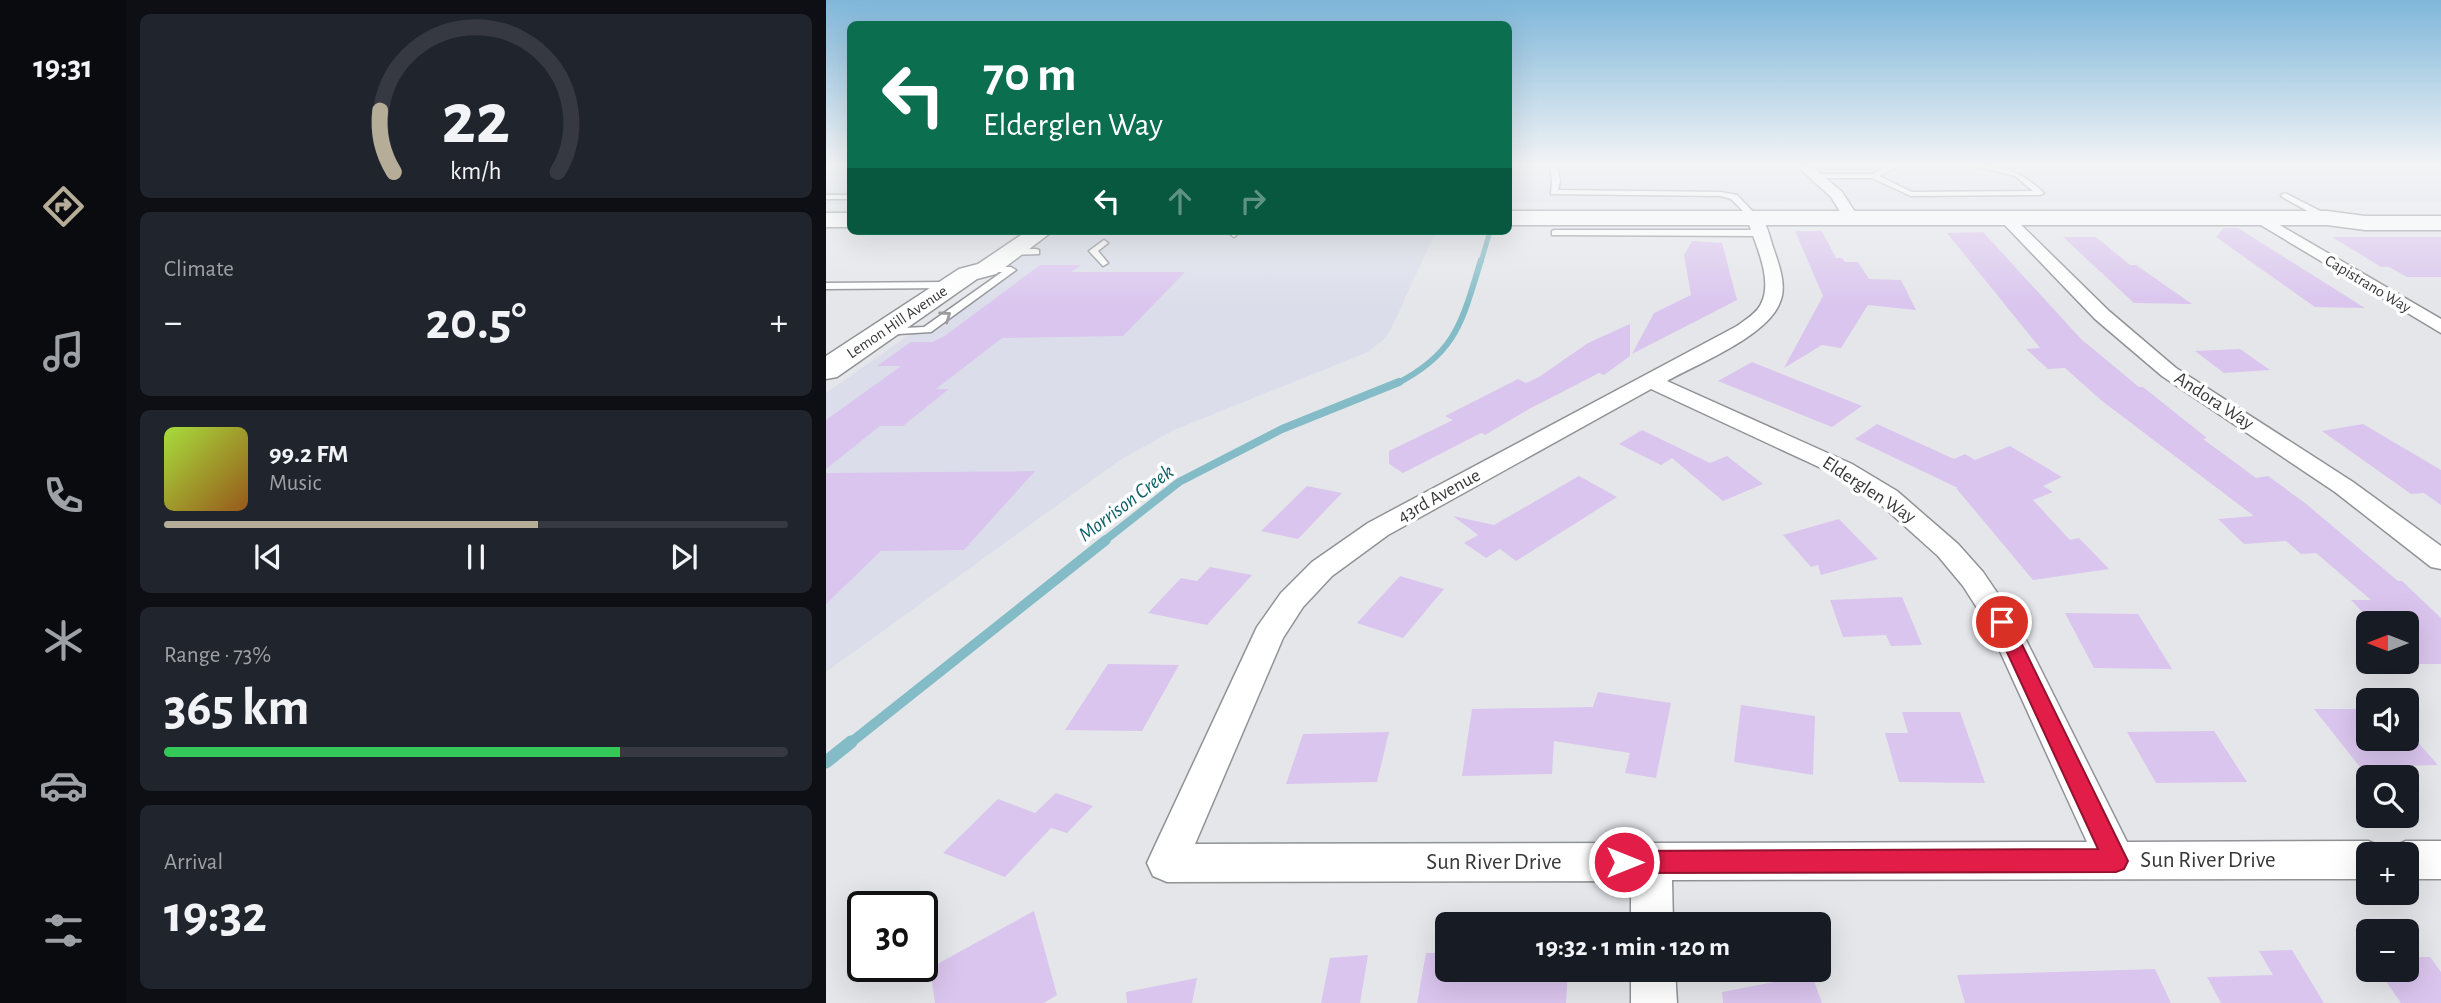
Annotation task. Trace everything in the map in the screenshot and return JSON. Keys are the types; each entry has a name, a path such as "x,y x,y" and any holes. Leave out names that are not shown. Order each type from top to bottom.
{"main road":[{"path":"2327,218 2347,214 2441,214"},
{"path":"1515,218 1757,225 1851,218 2327,218 2365,223 2441,223"},
{"path":"826,220 847,220"},
{"name":"Lemon Hill Avenue","path":"826,370 1017,241 1039,241"}],"street":[{"path":"1847,212 1851,218"},
{"name":"Andora Way","path":"2006,218 2102,315 2150,357 2207,398 2344,487 2441,560"},
{"name":"Capistrano Way","path":"2259,218 2441,327"},
{"name":"43rd Avenue","path":"1167,863 1268,635 1292,600 1322,569 1378,529 1744,330 1760,317 1771,303 1774,280 1757,225"},
{"name":"Elderglen Way","path":"1650,381 1843,468 1896,504 1948,550 1973,579 2002,622 2116,861"},
{"name":"Sun River Drive","path":"1167,863 2356,860"},
{"path":"2419,860 2441,860"},
{"path":"1651,862 1652,912"},
{"path":"1653,982 1654,1003"}],"lane":[{"path":"1573,218 1574,212"},
{"path":"1746,212 1757,225"},
{"path":"2316,212 2327,218"},
{"path":"1555,233 1757,225"},
{"path":"1103,263 1093,251 1104,243"},
{"path":"826,286 1011,270 927,330 882,332"}],"shaded area":[{"path":"1052,235 1434,235 1391,329 1384,339 1368,352 1174,430 1120,460 826,672 826,393"}],"building":[{"path":"2223,228 2238,228 2365,308 2315,307 2216,237"},
{"path":"1795,231 1822,231 1836,258 1842,258 1845,262 1858,262 1869,279 1901,280 1916,310 1868,305 1841,348 1822,345 1784,368 1823,296"},
{"path":"1983,232 2081,339 2207,438 2203,439 2256,478 2268,476 2305,503 2398,581 2402,581 2441,618 2441,664 2419,664 2419,611 2362,611 2351,600 2371,600 2316,553 2301,554 2286,541 2244,544 2218,519 2254,516 2102,401 2065,368 2048,369 2026,349 2040,348 1947,233"},
{"path":"2063,237 2096,237 2130,265 2136,265 2192,304 2134,303"},
{"path":"2332,237 2441,237 2441,277 2407,277 2389,267 2381,267"},
{"path":"1692,241 1722,243 1737,300 1632,354 1654,313 1691,295 1684,255"},
{"path":"1040,265 1081,265 1071,272 1185,272 1123,336 1002,338 936,389 949,389 903,426 880,426 826,469 826,420 901,366 877,366 911,342 933,342 946,335"},
{"path":"1630,324 1630,356 1604,375 1599,373 1485,435 1481,433 1403,473 1389,464 1389,451 1453,420 1445,416 1518,379 1526,383 1539,377 1588,343"},
{"path":"2240,349 2270,370 2224,373 2195,351"},
{"path":"1752,362 1862,406 1832,427 1718,381"},
{"path":"1877,424 1954,459 1965,454 1975,460 2010,446 2062,477 2043,486 2053,492 2033,500 2070,540 2079,538 2109,569 2033,580 1958,488 1855,439"},
{"path":"2363,424 2441,470 2441,505 2424,493 2411,494 2322,431"},
{"path":"1642,430 1710,463 1727,456 1763,484 1723,501 1672,458 1661,465 1619,444"},
{"path":"1035,471 964,550 881,551 826,604 826,473"},
{"path":"1579,476 1617,497 1516,561 1500,549 1486,558 1464,543 1478,535 1453,516 1494,525"},
{"path":"1307,486 1342,493 1298,539 1261,531"},
{"path":"1839,519 1878,559 1821,575 1818,565 1811,567 1783,535"},
{"path":"1210,567 1252,575 1207,625 1148,613 1181,578 1197,581"},
{"path":"1400,576 1444,589 1403,638 1357,623"},
{"path":"1902,597 1922,645 1891,646 1886,635 1843,637 1830,600"},
{"path":"2065,613 2138,614 2172,669 2094,668"},
{"path":"1108,664 1179,665 1142,731 1065,730"},
{"path":"1598,692 1671,703 1656,778 1625,773 1630,753 1554,741 1552,774 1462,776 1472,709 1593,707"},
{"path":"1741,705 1815,716 1813,775 1734,762"},
{"path":"2314,709 2356,709 2356,751 2419,751 2419,744 2438,765 2419,765 2358,765"},
{"path":"1902,712 1960,712 1985,783 1899,782 1885,733 1908,733"},
{"path":"2214,731 2247,782 2156,783 2127,732"},
{"path":"1389,732 1377,782 1286,784 1303,734"},
{"path":"1056,793 1093,806 1067,833 1051,828 1005,877 943,853 998,799 1035,813"},
{"path":"1034,911 1057,995 1044,1003 935,1003 932,982 938,982 938,964"},
{"path":"2292,950 2324,1003 2221,1003 2207,977 2273,975 2259,951"},
{"path":"1426,953 1435,953 1435,982 1567,982 1566,1003 1417,1003"},
{"path":"1368,955 1360,1003 1321,1003 1330,958"},
{"path":"2419,957 2430,957 2441,972 2441,1003 2401,1003 2386,982 2419,982"},
{"path":"2155,969 2171,1003 1965,1003 1957,975"},
{"path":"1197,978 1192,1003 1127,1003 1126,992"},
{"path":"1774,982 1814,982 1822,1003 1723,1003 1722,992"}],"waterway":[{"name":"Morrison Creek","path":"1481,262 1489,235"},
{"name":"Morrison Creek","path":"1396,384 1432,360 1445,347 1462,318 1481,260"},
{"name":"Morrison Creek","path":"1104,541 1179,482 1282,429 1399,382"},
{"name":"Morrison Creek","path":"849,744 1106,540"},
{"name":"Morrison Creek","path":"826,762 851,742"}],"route":[{"path":"1624,862 2116,861 2002,622"}]}
